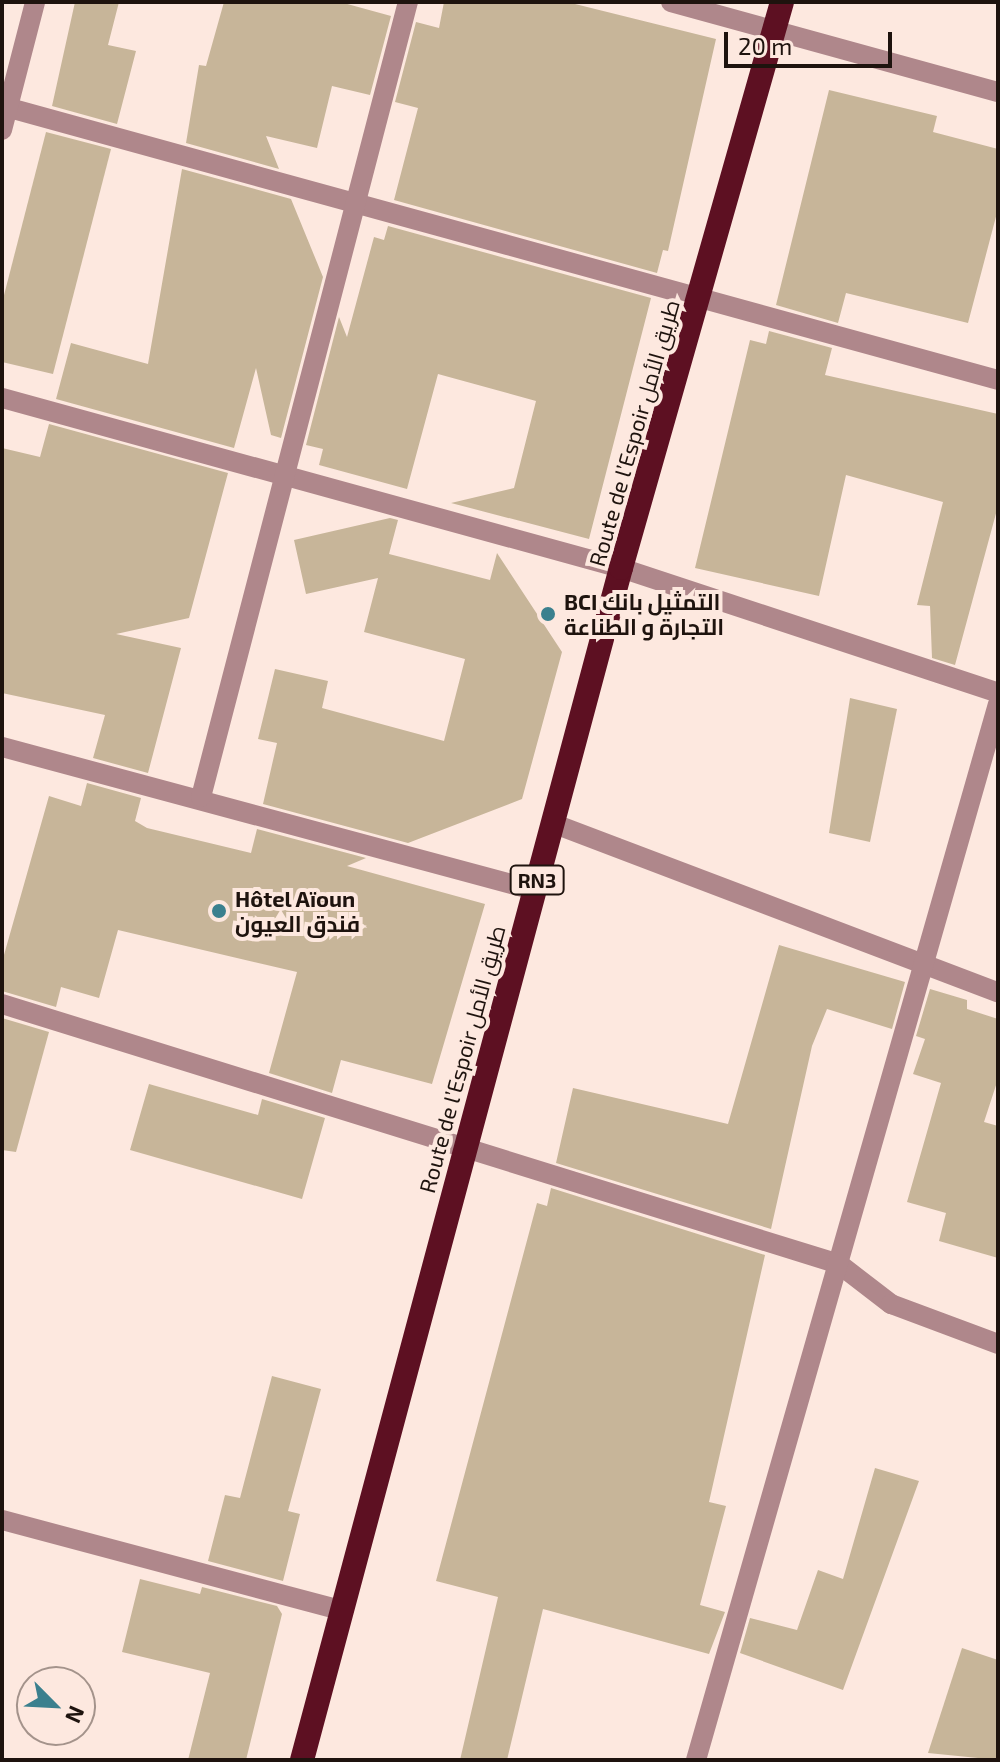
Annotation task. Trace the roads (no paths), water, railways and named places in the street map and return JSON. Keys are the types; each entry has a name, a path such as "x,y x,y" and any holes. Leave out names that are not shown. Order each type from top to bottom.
{"highway":[{"name":"Route de l’Espoir طريق الأمل","path":"302,1760 621,568 699,303 782,2"}],"street":[{"path":"2,130 5,107 35,2"},
{"path":"201,797 408,2"},
{"path":"671,2 998,92"},
{"path":"5,107 699,303 998,380"},
{"path":"2,398 286,472 621,568 998,693"},
{"path":"696,1760 928,964 998,704"},
{"path":"2,747 201,797 534,890"},
{"path":"552,823 998,992"},
{"path":"2,1004 467,1144 839,1264 891,1304 998,1344"},
{"path":"2,1520 341,1610"}],"place":[{"name":"BCI التمثيل بانك التجارة و الطناعة","path":"548,614"},
{"name":"Hôtel Aïoun فندق العيون","path":"219,911"}]}
